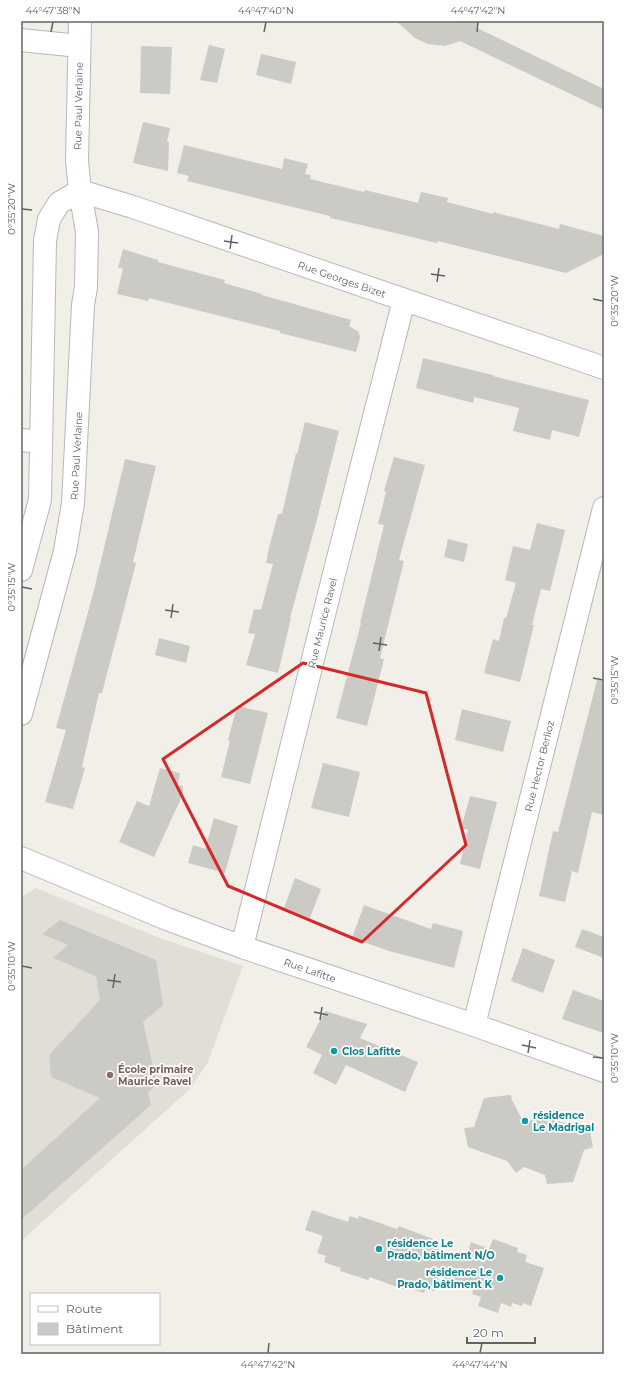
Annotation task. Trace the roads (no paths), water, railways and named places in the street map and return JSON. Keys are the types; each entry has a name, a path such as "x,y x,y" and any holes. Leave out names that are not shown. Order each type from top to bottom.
{"street":[{"name":"Rue Paul Verlaine","path":"21,714 65,551 73,503 83,305 86,280 87,232 80,191 77,161 80,21"},
{"path":"21,40 79,46"},
{"path":"21,570 40,500 31,441 45,241 49,219 59,203 80,191"},
{"name":"Rue Georges Bizet","path":"80,191 140,210 604,368"},
{"name":"Rue Maurice Ravel","path":"242,947 334,574 404,300"},
{"name":"Rue Hector Berlioz","path":"474,1025 604,508"},
{"name":"Rue Lafitte","path":"21,858 167,919 242,947 474,1025 604,1071"}],"place":[{"name":"Clos Lafitte","path":"334,1051"},
{"name":"École primaire Maurice Ravel","path":"110,1075"},
{"name":"résidence Le Madrigal","path":"525,1121"},
{"name":"résidence Le Prado, bâtiment N/O","path":"379,1249"},
{"name":"résidence Le Prado, bâtiment K","path":"500,1278"}]}
